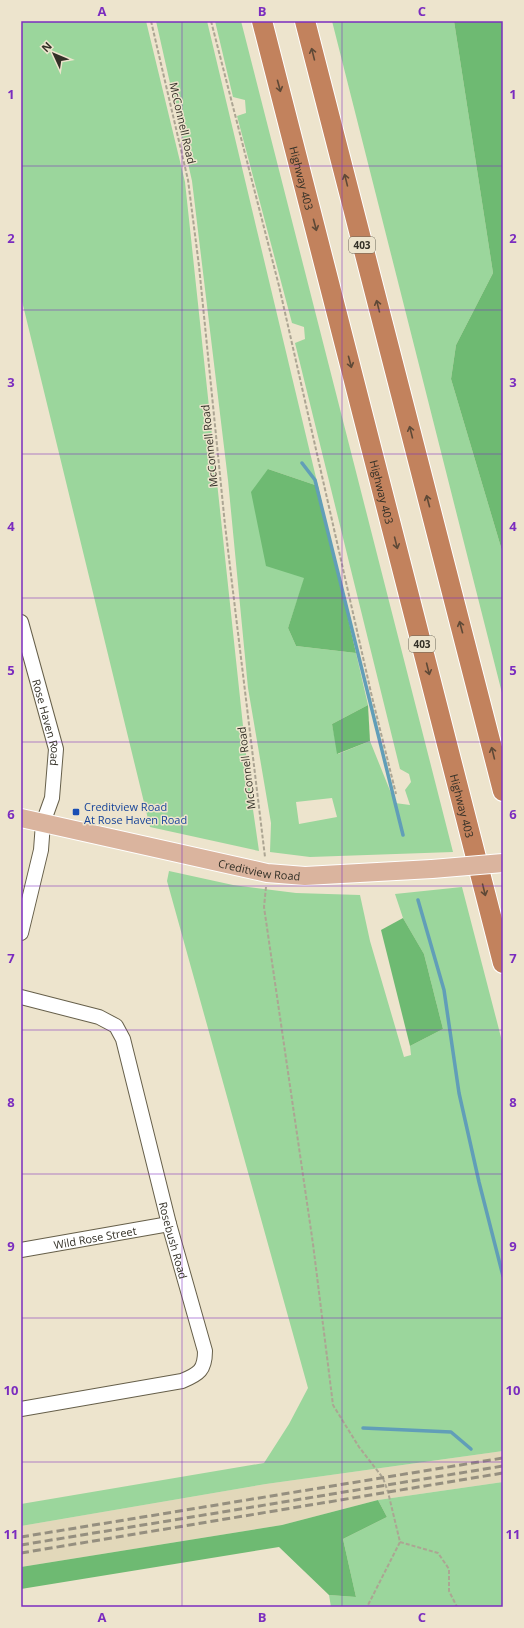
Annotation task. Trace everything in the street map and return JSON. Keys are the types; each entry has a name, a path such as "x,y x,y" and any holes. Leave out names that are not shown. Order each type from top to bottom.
{"highway":[{"name":"Highway 403","path":"262,21 503,963"},
{"name":"403","path":"305,21 503,791"}],"main road":[{"name":"Creditview Road","path":"21,818 239,868 267,873 306,876 432,869 503,863"}],"street":[{"name":"Rose Haven Road","path":"21,622 56,749 52,798 43,823 41,850 21,933"},
{"name":"Rosebush Road","path":"21,997 99,1017 116,1026 123,1039 169,1224 205,1351 205,1364 196,1375 182,1381 21,1409"},
{"name":"Wild Rose Street","path":"21,1250 169,1224"}],"path":[{"name":"McConnell Road","path":"151,21 188,180 199,266 226,532 267,873 264,907 313,1244 333,1405 359,1447 383,1478 388,1492 400,1542"},
{"path":"211,21 278,286 372,697 396,794"},
{"path":"367,1607 400,1542 438,1553 449,1569 449,1591 457,1607"}],"shaded area":[{"path":"503,1451 503,1482 378,1500 282,1525 21,1567 21,1526 266,1484"}],"green space":[{"path":"21,21 146,21 185,182 249,782 259,851 150,827 21,297"},
{"path":"156,21 207,21 318,486 268,469 305,577 288,628 296,646 356,653 368,705 332,724 338,754 370,741 395,803 410,805 405,790 411,782 409,774 400,769 295,343 305,339 304,327 292,323 237,116 246,113 245,100 233,97 215,21 241,21 453,852 310,857 270,852 271,823 248,688 228,480 192,181","holes":["332,798 337,817 299,824 296,802"]},
{"path":"332,21 454,21 493,273 456,345 451,379 503,554 503,697"},
{"path":"454,21 503,21 503,554 451,379 456,345 493,273"},
{"path":"268,469 318,486 356,653 296,646 288,628 304,578 266,566 251,492"},
{"path":"368,705 370,741 337,754 332,724"},
{"path":"169,871 233,885 296,893 360,895 370,941 404,1057 411,1055 410,1046 443,1029 424,954 403,918 395,894 462,887 503,1045 503,1451 266,1484 21,1526 21,1504 264,1463 289,1424 308,1388 167,881"},
{"path":"403,918 424,954 443,1029 410,1046 381,930"},
{"path":"503,1482 503,1607 331,1607 329,1595 356,1597 343,1539 387,1517 378,1500"},
{"path":"378,1500 387,1517 343,1539 356,1597 329,1595 279,1547 21,1589 21,1567 282,1525"}],"waterway":[{"path":"302,463 315,480 403,835"},
{"path":"418,900 444,990 459,1093 479,1182 503,1276"},
{"path":"363,1428 451,1432 471,1449"}],"railway":[{"path":"21,1537 503,1458"},
{"path":"21,1545 503,1466"},
{"path":"21,1553 503,1473"}],"place":[{"name":"Creditview Road At Rose Haven Road","path":"76,812"}]}
